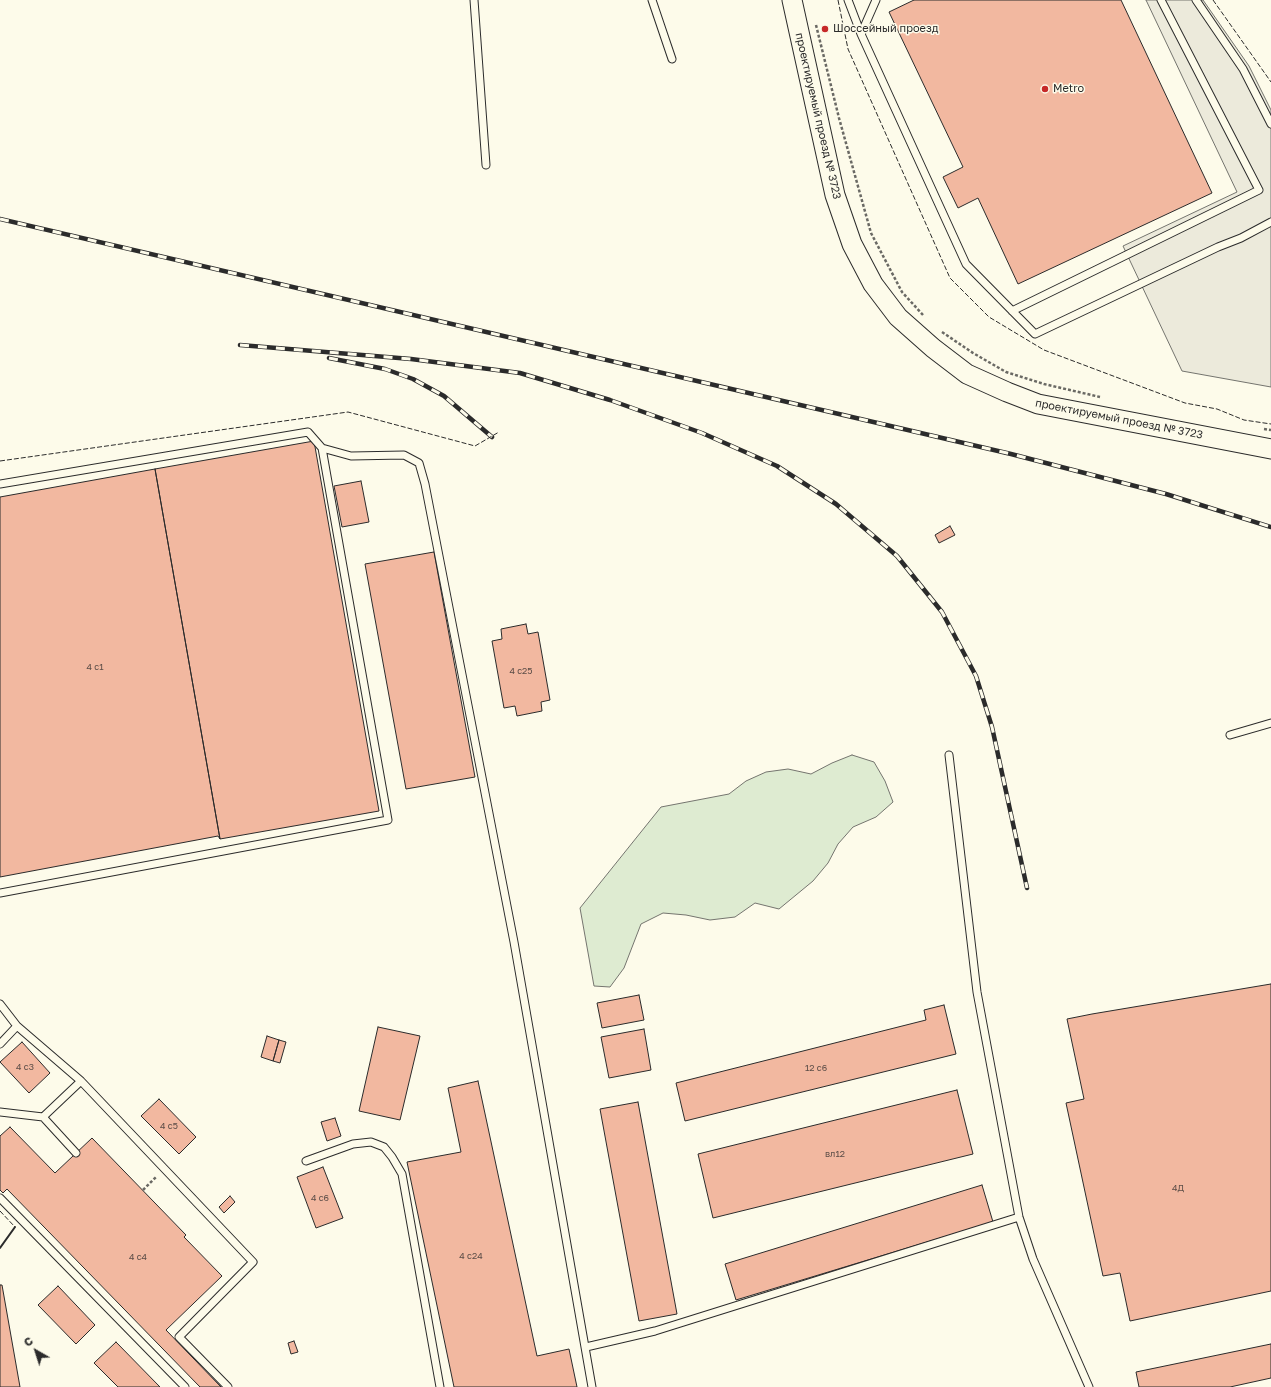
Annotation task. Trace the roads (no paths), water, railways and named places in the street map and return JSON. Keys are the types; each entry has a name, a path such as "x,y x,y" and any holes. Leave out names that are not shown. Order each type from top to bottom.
{"main road":[{"name":"проектируемый проезд № 3723","path":"792,0 835,195 852,244 873,284 898,317 933,348 967,374 1038,404 1271,449"}],"lane":[{"path":"474,0 486,165"},
{"path":"652,0 672,59"},
{"path":"848,0 861,34 966,264 1035,334 1218,247 1241,238 1271,222"},
{"path":"861,34 876,0"},
{"path":"1012,310 1259,190 1161,0"},
{"path":"1196,0 1243,69 1271,124"},
{"path":"0,484 308,432 322,448 388,820 0,893"},
{"path":"322,448 351,456 404,455 419,463 425,484 514,942 592,1387"},
{"path":"1230,735 1271,723"},
{"path":"949,755 977,992 1019,1217 1033,1259 1089,1387"},
{"path":"0,1004 17,1026 81,1081 252,1262 179,1337 228,1387"},
{"path":"0,1044 17,1026"},
{"path":"43,1117 81,1081"},
{"path":"0,1112 43,1117 76,1153"},
{"path":"306,1161 353,1144 371,1142 384,1147 392,1157 402,1174 440,1387"},
{"path":"0,1198 185,1387"},
{"path":"586,1347 655,1331 1019,1217"}],"railway":[{"path":"0,219 1011,454 1166,494 1271,527"},
{"path":"240,345 411,359 520,373 610,400 702,433 777,466 836,504 897,556 942,612 976,676 992,727 1027,888"},
{"path":"329,358 385,369 413,379 444,396 492,437"}],"place":[{"name":"Шоссейный проезд","path":"825,29"},
{"name":"Metro","path":"1045,89"}]}
